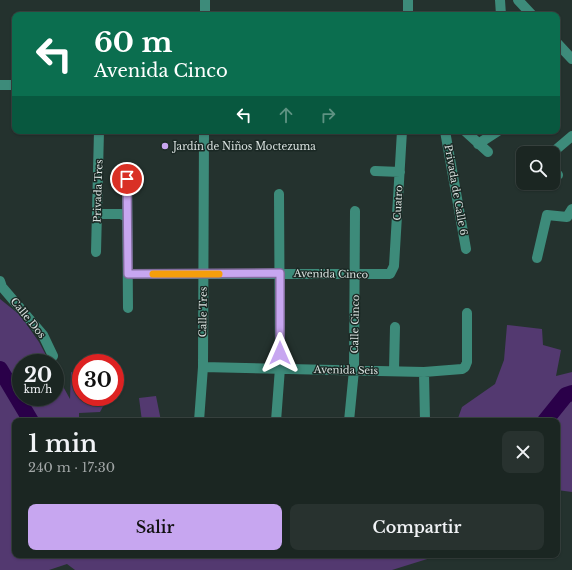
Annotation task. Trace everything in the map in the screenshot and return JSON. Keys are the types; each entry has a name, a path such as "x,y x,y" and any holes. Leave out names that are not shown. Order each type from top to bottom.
{"street":[{"path":"205,0 205,12"},
{"path":"408,0 408,12"},
{"path":"500,0 500,12"},
{"path":"518,0 529,12"},
{"path":"560,46 572,59"},
{"path":"0,85 12,85"},
{"name":"Privada Tres","path":"96,252 99,134"},
{"name":"Calle Tres","path":"199,418 203,367 204,134"},
{"name":"Cuatro","path":"390,274 394,266 402,134"},
{"name":"Privada de Calle 6","path":"447,134 466,249"},
{"path":"468,134 488,152"},
{"path":"478,144 493,134"},
{"path":"560,146 572,136"},
{"path":"376,171 400,172"},
{"path":"127,179 128,308"},
{"path":"276,418 280,368 279,194"},
{"name":"Calle Cinco","path":"349,418 354,370 355,211"},
{"path":"97,214 121,214 127,217"},
{"path":"538,258 547,215 570,216"},
{"name":"Avenida Cinco","path":"128,274 390,274"},
{"name":"Calle Dos","path":"0,282 2,287 43,335 52,354"},
{"name":"Avenida Seis","path":"203,367 394,370 424,372 462,369 465,367 467,313"},
{"path":"394,327 394,370"},
{"path":"424,372 425,418"}],"shaded area":[{"path":"0,299 20,315 39,342 45,354 12,354 12,406 64,406 64,388 70,399 71,372 72,406 103,406 100,412 79,413 79,418 12,418 12,558 430,558 392,570 75,570 67,564 49,570 0,570"},
{"path":"507,325 542,329 543,345 561,350 556,376 572,372 572,492 560,490 560,418 458,418 462,407 495,384 504,360"},
{"path":"156,396 160,418 142,418 139,398"}],"waterway":[{"path":"0,369 29,418"},
{"path":"547,418 566,395 572,393"}],"slow traffic":[{"path":"153,274 219,274"}],"place":[{"name":"Jardín de Niños Moctezuma","path":"165,146"}],"route":[{"path":"127,179 127,217 129,239 128,274 280,273 280,353"}]}
